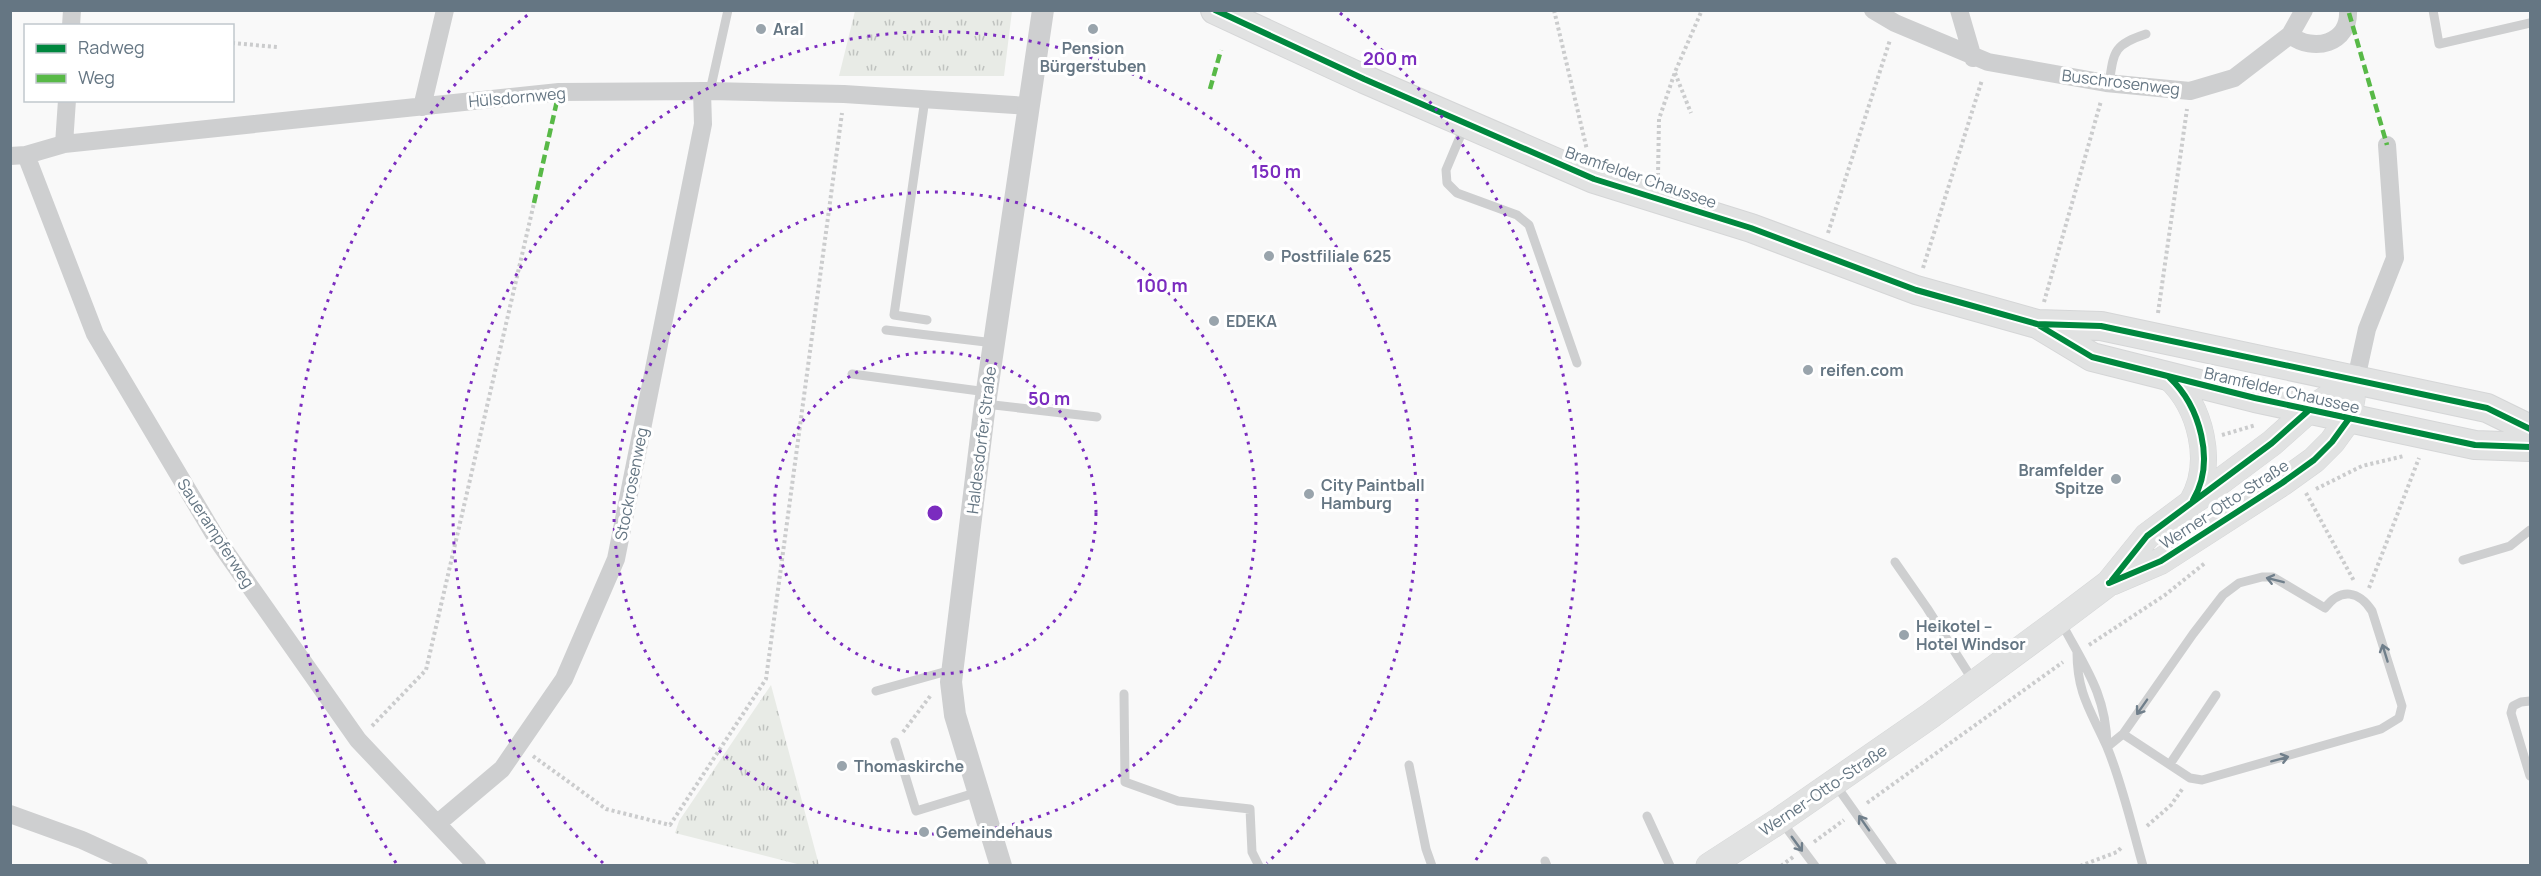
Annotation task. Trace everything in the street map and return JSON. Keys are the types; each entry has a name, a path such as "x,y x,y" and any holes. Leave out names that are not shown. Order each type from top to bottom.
{"main road":[{"name":"Bramfelder Chaussee","path":"1222,12 1594,179 1751,228 1916,290 2037,324 2101,326 2487,408 2530,429"},
{"name":"Bramfelder Chaussee","path":"2037,324 2092,357 2169,377 2308,411 2422,435 2475,445 2530,447"},
{"path":"2169,377 2189,401 2204,452 2202,477 2192,501"},
{"name":"Werner-Otto-Straße","path":"1709,866 1780,820 1975,684 2109,583 2147,536 2272,444 2308,411 2356,379"},
{"name":"Werner-Otto-Straße","path":"2109,583 2161,561 2314,460 2332,442 2348,420 2356,379"}],"street":[{"path":"422,107 445,10"},
{"name":"Haldesdorfer Straße","path":"1001,866 955,715 952,676 986,398 1043,10"},
{"name":"Buschrosenweg","path":"1873,10 1980,60 2108,84 2190,91 2234,78 2290,35 2304,10"},
{"path":"1959,10 1980,60"},
{"path":"2290,35 2298,42 2309,45 2319,46 2329,43 2344,30 2348,10"},
{"name":"Hülsdornweg","path":"18,156 64,144 559,92 706,91 844,94 1028,106"},
{"name":"Stockrosenweg","path":"438,823 502,769 564,679 616,559 703,123 706,91"},
{"path":"64,144 66,102"},
{"path":"2356,379 2367,328 2395,258 2387,145"},
{"name":"Sauerampferweg","path":"18,156 95,334 218,541 358,740 477,866"},
{"path":"10,814 82,840 139,866"}],"lane":[{"path":"706,91 728,10"},
{"path":"2433,10 2439,44 2530,24"},
{"path":"2108,84 2116,49 2121,43 2146,34"},
{"path":"925,99 894,315 927,320"},
{"path":"1466,123 1446,170 1447,183 1456,194 1517,215 1530,225 1577,363"},
{"path":"886,330 994,343"},
{"path":"852,374 1097,417"},
{"path":"2463,560 2510,546 2530,530"},
{"path":"1894,562 1927,608 1975,684"},
{"path":"2107,747 2123,734 2223,595 2239,583 2262,577 2273,577 2325,608 2333,598 2342,594 2354,595 2364,600 2372,611 2402,706 2399,718 2381,729 2202,780 2190,778 2123,734"},
{"path":"2060,620 2090,672 2107,719 2107,747"},
{"path":"2077,652 2077,678 2093,722 2107,747 2143,866"},
{"path":"876,691 952,676"},
{"path":"1124,694 1125,782 1178,801 1250,809 1252,852 1259,866"},
{"path":"2170,764 2216,695"},
{"path":"2530,701 2513,706 2511,714 2530,776"},
{"path":"895,742 916,811 978,792"},
{"path":"1409,765 1426,849 1432,866"},
{"path":"1834,782 1893,866"},
{"path":"1647,816 1670,866"},
{"path":"1780,820 1815,866"}],"path":[{"path":"1554,10 1594,179"},
{"path":"1657,198 1659,119 1675,72 1702,10"},
{"path":"1822,255 1895,22"},
{"path":"234,43 277,47"},
{"path":"1916,290 1980,60"},
{"path":"1675,72 1691,113"},
{"path":"2037,324 2108,84"},
{"path":"2153,337 2190,91"},
{"path":"518,745 606,809 670,825 766,679 844,94"},
{"path":"358,740 426,670 534,203"},
{"path":"2220,436 2260,424"},
{"path":"2364,600 2419,458 2422,435"},
{"path":"2301,484 2364,600"},
{"path":"895,742 935,690 952,676"}],"green space":[{"path":"855,11 1012,11 1004,76 839,76"},
{"path":"771,685 819,865 801,865 675,833 679,821"}],"marked path":[{"path":"2349,13 2387,145"},
{"path":"1210,89 1221,50"},
{"path":"534,203 559,92"}],"cycle path":[{"path":"1215,10 1364,79 1594,179 1751,228 1916,290 2037,324 2101,326 2487,408 2530,429"},
{"path":"2040,326 2092,357 2255,398 2475,445 2530,447"},
{"path":"2169,377 2189,403 2201,435 2204,452 2203,469 2200,485 2193,500"},
{"path":"2112,580 2147,536 2272,443 2308,411"},
{"path":"2109,583 2161,561 2282,483 2314,460 2332,442 2348,420"}],"place":[{"name":"Aral","path":"761,29"},
{"name":"Pension Bürgerstuben","path":"1093,29"},
{"name":"Postfiliale 625","path":"1269,256"},
{"name":"EDEKA","path":"1214,321"},
{"name":"reifen.com","path":"1808,370"},
{"name":"Bramfelder Spitze","path":"2116,479"},
{"name":"City Paintball Hamburg","path":"1309,494"},
{"name":"Heikotel – Hotel Windsor","path":"1904,635"},
{"name":"Thomaskirche","path":"842,766"},
{"name":"Gemeindehaus","path":"924,832"}]}
